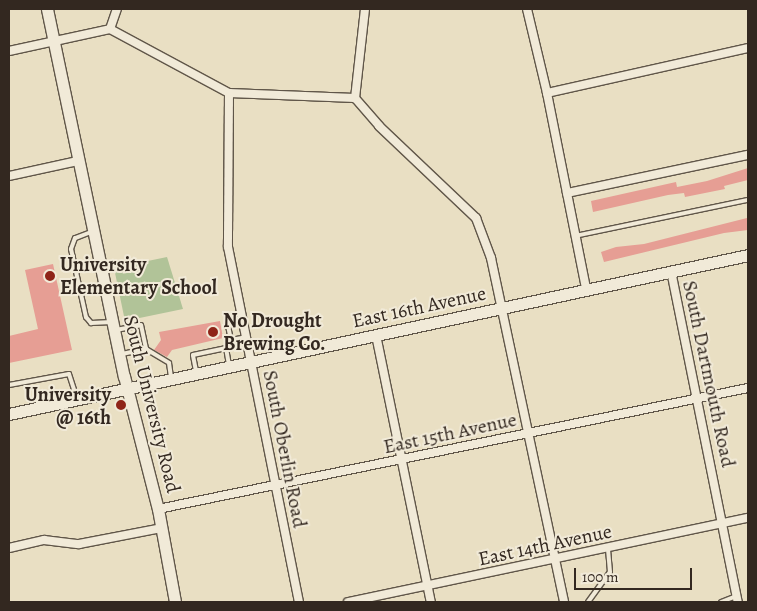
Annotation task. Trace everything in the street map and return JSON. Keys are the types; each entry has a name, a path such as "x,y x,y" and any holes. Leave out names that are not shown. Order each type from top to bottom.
{"main road":[{"name":"South University Road","path":"47,9 127,388 158,509 175,602"},
{"name":"East 16th Avenue","path":"9,414 586,288 748,256"}],"street":[{"path":"110,28 117,9"},
{"path":"365,9 355,98 379,126 476,218 491,258 500,308 564,602"},
{"path":"527,9 547,93 586,288"},
{"path":"9,52 110,28 229,93 355,98"},
{"path":"547,93 748,48"},
{"name":"South Oberlin Road","path":"229,93 228,247 299,602"},
{"path":"567,193 748,155"},
{"path":"9,176 78,161"},
{"name":"South Dartmouth Road","path":"671,270 738,599"},
{"path":"376,335 431,602"},
{"name":"East 15th Avenue","path":"158,509 748,388"},
{"name":"East 14th Avenue","path":"348,602 556,561 748,518"},
{"path":"9,548 44,540 79,544 162,528"}],"lane":[{"path":"575,236 748,200"},
{"path":"93,232 75,238 71,249 87,320 96,324 114,326 141,325 146,349"},
{"path":"230,367 226,348 231,340 227,321 242,318"},
{"path":"231,340 246,337"},
{"path":"197,374 193,355 226,348"},
{"path":"120,354 146,349 169,363 172,379"},
{"path":"9,385 69,374 77,399"},
{"path":"588,602 610,572 608,549"},
{"path":"721,602 738,599"}],"green space":[{"path":"167,257 183,309 125,321 114,268"}],"building":[{"path":"748,168 748,180 724,186 725,189 685,197 684,193 668,195 593,212 591,201 676,182 677,187 707,181"},
{"path":"747,218 748,230 724,233 604,262 601,252 616,247 644,244"},
{"name":"University Elementary School","path":"53,264 72,350 9,363 9,336 38,329 25,270"},
{"path":"220,321 223,338 172,350 167,357 154,350 161,340 159,332"}],"place":[{"name":"University Elementary School","path":"50,276"},
{"name":"No Drought Brewing Co.","path":"213,332"},
{"name":"University @ 16th","path":"121,405"}]}
